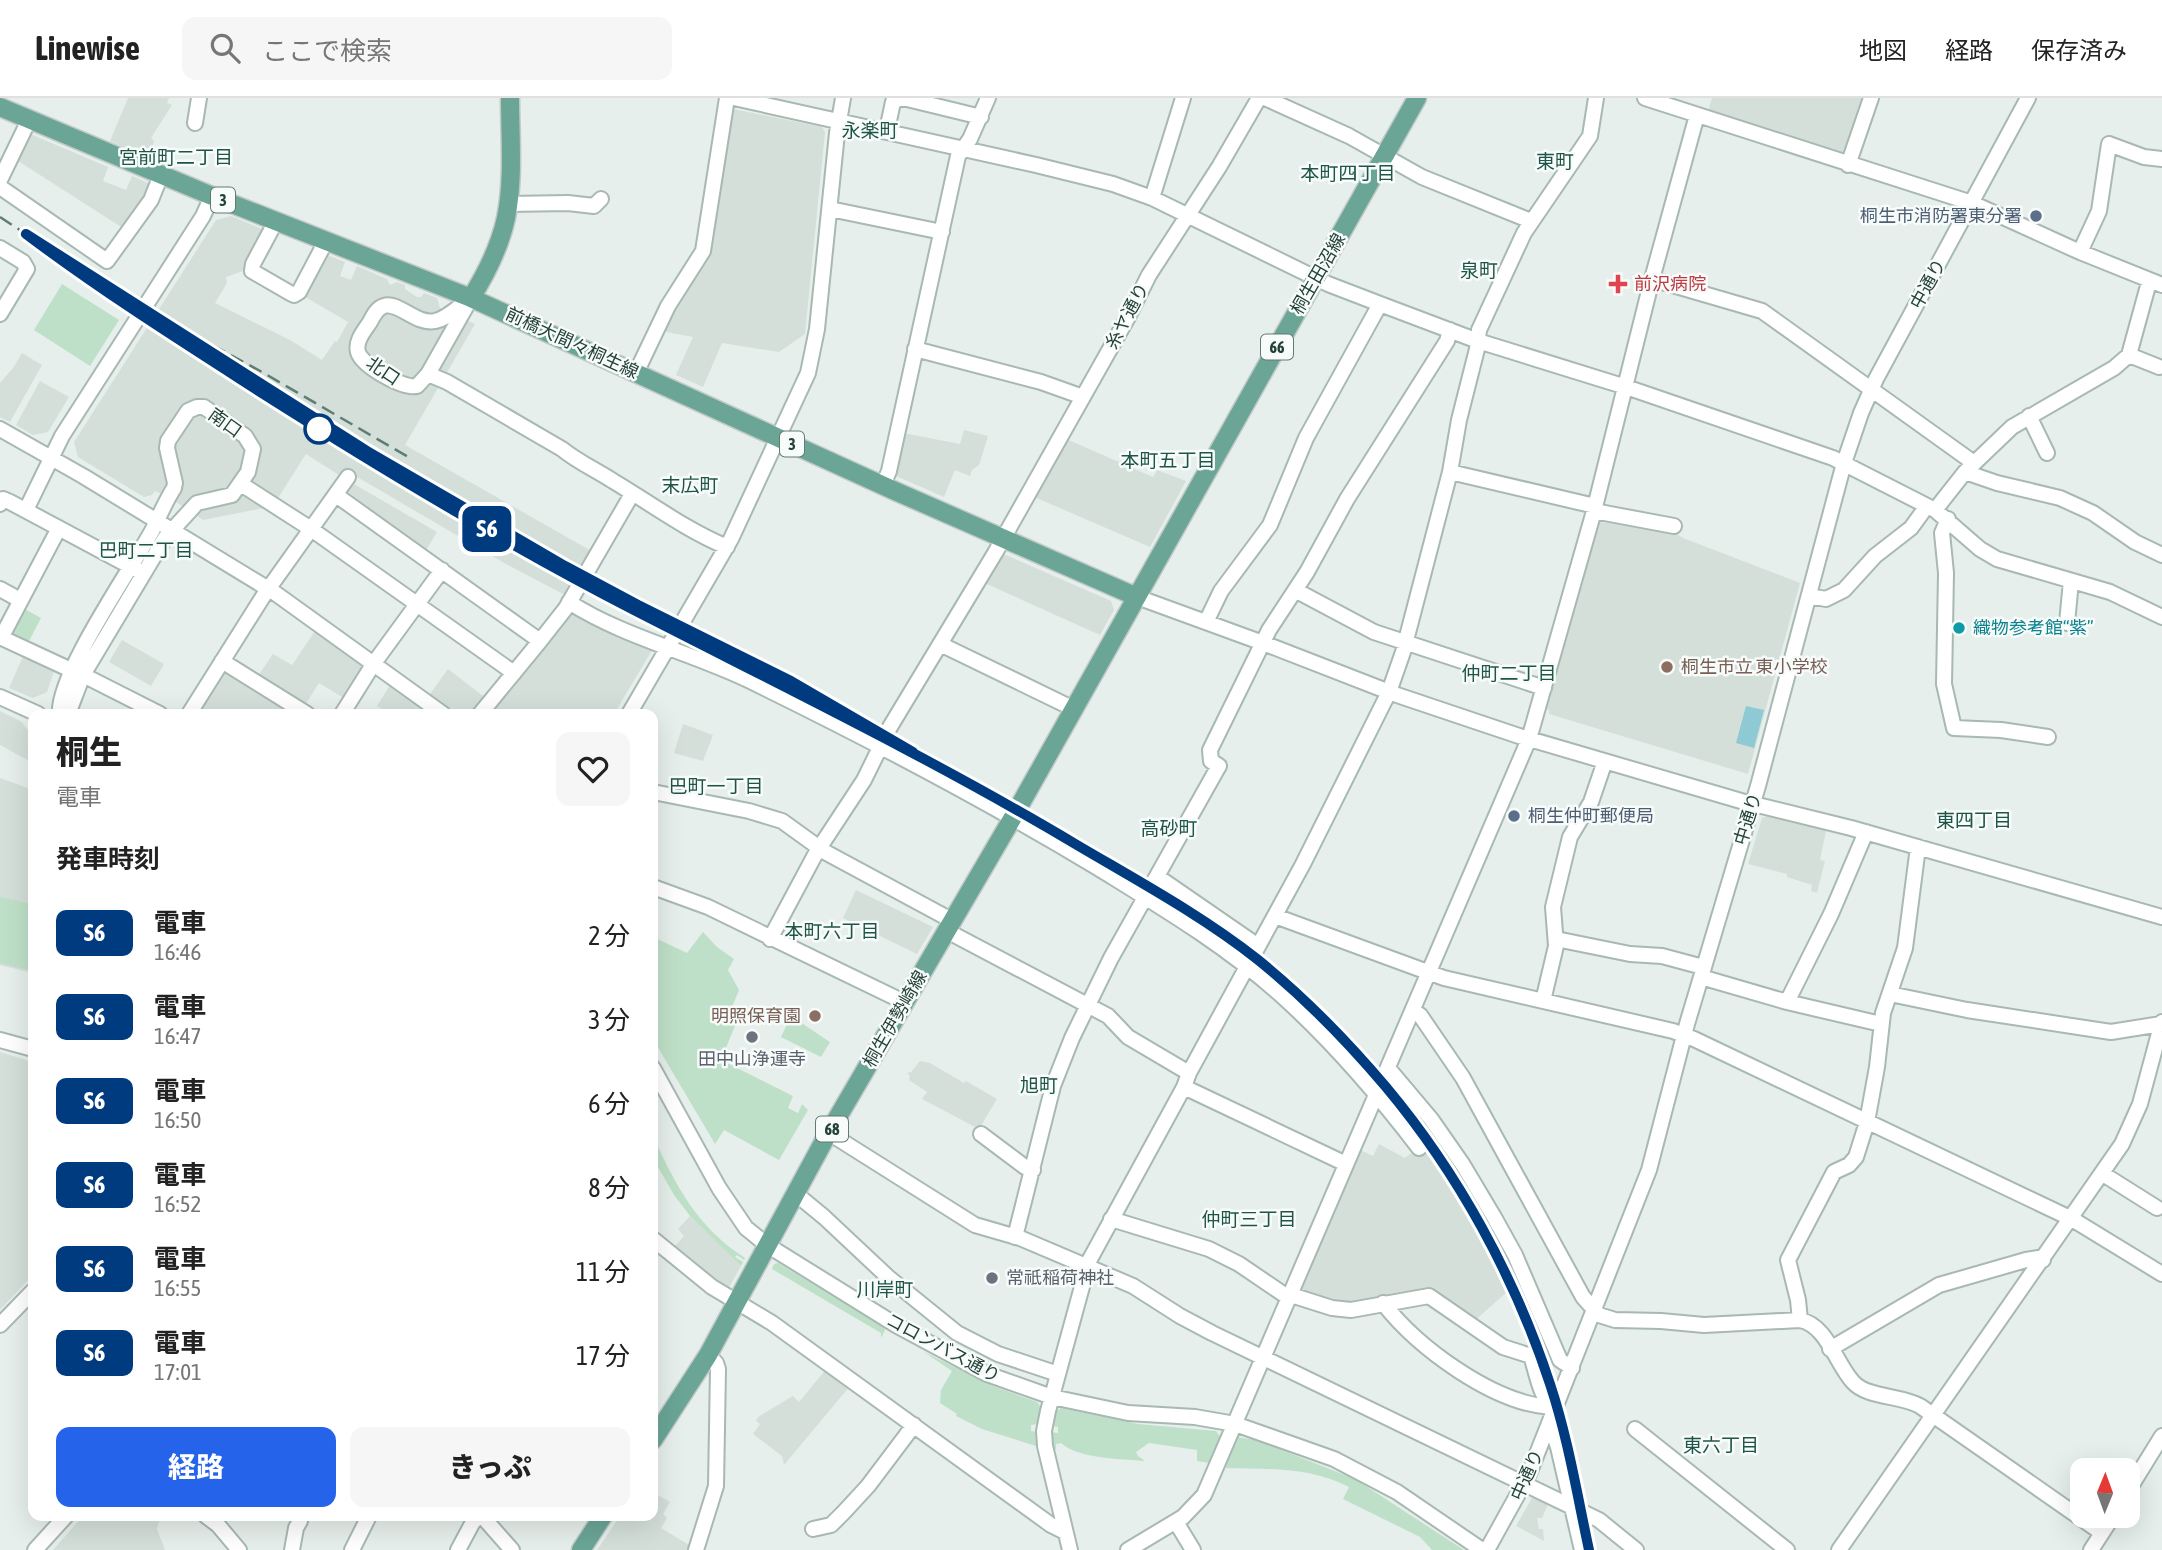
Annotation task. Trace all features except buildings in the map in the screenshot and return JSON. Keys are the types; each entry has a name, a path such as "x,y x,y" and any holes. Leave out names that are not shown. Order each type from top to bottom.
{"main road":[{"path":"471,298 501,236 508,204 510,98"},
{"name":"桐生田沼線","path":"1137,597 1418,98"},
{"name":"前橋大間々桐生線","path":"0,107 212,196 471,298 1137,597"},
{"name":"桐生伊勢崎線","path":"658,1432 708,1355 829,1133 1013,818 1137,597"},
{"path":"580,1550 600,1521"}],"street":[{"path":"195,123 199,98"},
{"path":"636,373 668,306 703,251 727,98"},
{"path":"734,98 963,148 1112,184 1152,198 1315,278 1380,304 1478,341 1626,387 1844,463 1931,508 1948,519 1980,549 1997,559 2110,592 2162,617"},
{"path":"631,709 727,547 802,390 812,359 843,98"},
{"path":"887,130 893,102 902,98 981,117"},
{"path":"883,485 889,471 958,156 981,117 988,98"},
{"path":"1152,198 1183,98"},
{"name":"糸ヤ通り","path":"770,939 820,848 864,780 880,747 1083,397 1149,275 1219,167 1259,98"},
{"path":"1265,98 1349,136 1422,177 1531,221"},
{"path":"1070,1550 1044,1432 1087,1267 1337,798 1389,692 1406,642 1450,471 1479,330 1524,233 1590,136 1596,98"},
{"path":"1644,98 1972,203 2156,283 2129,355 2114,368 2012,427 1969,467 1911,528 1880,551 1844,590 1826,599 1809,596"},
{"path":"1849,164 1871,98"},
{"name":"中通り","path":"1484,1550 1525,1484 1649,1170 1684,1035 1753,803 1844,463 1872,388 2028,98"},
{"path":"1128,1550 1176,1522 1200,1501 1430,974 1529,739 1595,509 1697,115"},
{"path":"0,180 29,120"},
{"path":"2080,252 2099,211 2109,144 2144,157 2162,159"},
{"path":"0,187 107,261 149,203 161,175"},
{"path":"26,510 62,436 203,216 212,196"},
{"path":"508,204 568,203 594,206 601,198"},
{"path":"830,209 942,232"},
{"path":"276,221 253,264 252,271 294,295 299,292 326,241"},
{"path":"0,248 23,262 27,269 0,314"},
{"path":"1653,279 1762,311 1872,388 1969,467 1997,483 2060,498 2093,513 2135,542 2162,555"},
{"name":"北口","path":"471,298 422,384 408,387 362,359 358,350 362,334 382,306 392,306 416,319 431,322 442,318 471,298"},
{"path":"1206,622 1221,591 1270,525 1306,438 1380,304"},
{"path":"1015,1237 1053,1086 1087,1005 1219,766 1212,761 1210,750 1263,643 1359,479 1447,341 1450,330"},
{"path":"915,349 1041,382 1083,397"},
{"path":"2129,355 2159,367"},
{"path":"428,374 447,382 562,449 697,533 727,547"},
{"name":"南口","path":"157,520 175,482 167,444 185,415 194,408 209,410 249,440 253,458 241,484"},
{"path":"2029,416 2047,453"},
{"path":"0,429 157,520 268,589 374,663 428,709"},
{"path":"1450,471 1595,509 1674,526"},
{"path":"192,709 268,589 348,477"},
{"path":"137,570 197,503 232,495 241,484 311,529 514,673"},
{"path":"484,709 569,602 632,494"},
{"path":"336,495 540,641"},
{"path":"0,504 3,499 26,510 137,570"},
{"path":"1948,519 1942,533 1946,573 1944,684 1954,728 2001,730 2048,737"},
{"path":"59,709 77,673 137,570 157,520"},
{"path":"59,528 0,638 150,709"},
{"path":"345,709 374,663 442,570"},
{"path":"2067,623 2071,581"},
{"path":"0,589 20,600"},
{"path":"1295,590 1365,628 1544,688"},
{"path":"1137,597 1389,692 1529,739 1753,803 1866,832 2162,918"},
{"path":"569,602 747,680 880,747 1013,818 1190,925 1247,967 1298,1011 1377,1093 1419,1148"},
{"path":"940,643 1074,709"},
{"path":"222,661 299,709"},
{"path":"69,709 77,673"},
{"path":"0,697 28,710"},
{"path":"1543,1001 1556,939 1553,933 1553,907 1570,837 1591,802 1605,761"},
{"path":"658,793 748,811 788,824 820,848 1108,1016 1128,1037 1189,1073"},
{"path":"1787,1002 1831,914 1866,832"},
{"path":"1800,1320 1788,1260 1834,1172 1849,1165 1856,1157 1867,1122 1877,1067 1881,1024 1905,948 1918,847"},
{"path":"1158,877 1258,946"},
{"path":"658,889 703,905 904,1002"},
{"path":"1275,916 1430,974 1684,1035 2072,1219 2162,1274"},
{"path":"1556,939 1630,954 1662,956 1787,1002 1881,1024"},
{"path":"1839,1550 2122,1144 2135,1119 2162,1023 2111,1032 1967,1010 1890,994"},
{"path":"1413,1011 1420,1015 1463,1078 1583,1297 1594,1311 1615,1320 1704,1325 1800,1320 1815,1327 1849,1377 1860,1388 1912,1401 2102,1533"},
{"path":"0,1040 28,1048"},
{"path":"1388,1068 1431,1119 1463,1165 1515,1255 1560,1360 1572,1368"},
{"name":"コロンバス通り","path":"658,1077 730,1205 746,1228 767,1245 897,1325 963,1362 1013,1384 1052,1397 1128,1413 1195,1418 1334,1460 1369,1476 1411,1501 1484,1550"},
{"path":"1184,1087 1346,1164"},
{"path":"829,1133 985,1230 1015,1237 1139,1289 1180,1316 1263,1358 1603,1522 1636,1550"},
{"path":"981,1133 1025,1167 1033,1170"},
{"path":"2103,1174 2157,1208"},
{"path":"796,1194 889,1278 957,1333 998,1354 1058,1374"},
{"path":"1111,1219 1209,1249 1290,1296 1340,1310 1433,1297 1503,1347 1531,1356 1553,1409"},
{"path":"658,1243 709,1284 783,1331 1051,1525 1065,1532"},
{"path":"1830,1349 1939,1285 2026,1260 2043,1260"},
{"path":"0,1325 28,1296"},
{"path":"1383,1303 1402,1327 1481,1384 1503,1396 1553,1409"},
{"path":"696,1550 716,1486 718,1369 708,1355"},
{"path":"813,1529 831,1525 844,1512 868,1486 914,1425"},
{"path":"1547,1429 1555,1438 1558,1447 1582,1550"},
{"path":"1635,1429 1787,1550"},
{"path":"2140,1472 2162,1436"},
{"path":"42,1548 62,1521"},
{"path":"213,1521 239,1550"},
{"path":"292,1550 300,1521"},
{"path":"352,1550 366,1521"},
{"path":"458,1550 474,1521"},
{"path":"486,1521 512,1550"},
{"path":"1176,1522 1194,1550"},
{"path":"2091,1550 2105,1528"}],"shaded area":[{"path":"128,98 169,98 167,103 172,105 151,138 154,141 148,159 110,141"},
{"path":"1712,98 1862,98 1845,153 1841,155 1710,113"},
{"path":"728,108 822,127 825,132 805,334 779,352 722,343 703,387 676,375 693,337 661,331 702,261"},
{"path":"28,133 108,167 103,181 126,190 132,176 153,185 126,230 15,159"},
{"path":"231,216 267,231 243,271 226,277 227,283 215,303 290,340 322,360 335,341 337,342 348,322 302,295 325,254 345,262 340,276 351,280 357,266 387,279 390,285 397,282 405,285 405,289 417,297 424,293 437,298 440,308 475,324 405,445 593,552 565,595 506,564 347,471 342,477 306,454 276,501 269,507 203,520 155,491 144,497 78,457 74,442 216,220"},
{"path":"22,353 42,365 10,422 0,417 0,383"},
{"path":"40,381 69,397 48,432 33,435 16,425"},
{"path":"964,430 988,436 979,465 972,470 970,476 955,470 944,497 896,476 903,433 960,444"},
{"path":"1064,438 1153,477 1157,470 1186,481 1150,547 1032,496"},
{"path":"352,483 437,532 425,552 345,496"},
{"name":"桐生市立 東小学校","path":"1607,519 1672,531 1683,538 1800,583 1748,774 1549,714 1549,710 1545,709 1597,522 1606,523"},
{"path":"999,552 1111,601 1114,610 1100,635 980,581"},
{"path":"574,611 654,647 617,709 490,709 570,612"},
{"path":"315,631 364,664 365,671 347,700 319,683 305,705 258,676 273,654 292,665"},
{"path":"122,640 164,664 151,686 109,662"},
{"path":"24,654 55,668 47,692 33,698 9,688"},
{"path":"224,669 292,709 197,709"},
{"path":"448,669 487,699 479,709 450,709 430,694"},
{"path":"390,685 420,706 420,709 382,709 377,706"},
{"path":"0,711 22,722 28,730 28,760 0,745"},
{"path":"683,724 713,735 703,761 674,753"},
{"path":"0,778 28,788 28,972 0,965"},
{"path":"1768,816 1794,823 1827,826 1820,860 1825,861 1817,893 1811,891 1812,885 1787,877 1787,874 1748,864 1762,818"},
{"path":"856,890 933,927 917,954 843,918"},
{"path":"0,1052 28,1060 28,1280 0,1310"},
{"path":"920,1061 930,1063 997,1099 979,1129 922,1099 927,1092 909,1080 907,1073"},
{"path":"1388,1089 1395,1092 1455,1175 1499,1250 1522,1298 1551,1371 1552,1386 1548,1393 1532,1347 1526,1342 1529,1340 1507,1292 1473,1322 1439,1296 1354,1308 1298,1292 1360,1150 1373,1156 1379,1144 1405,1158 1422,1145 1385,1096"},
{"path":"690,1216 741,1266 727,1291 673,1248 684,1236 678,1229"},
{"path":"827,1368 850,1386 784,1465 782,1456 753,1434 760,1424 756,1421 758,1417 793,1396 799,1402"},
{"path":"658,1495 670,1502 663,1514 667,1518 661,1528 694,1548 693,1550 597,1550 617,1521 658,1521"},
{"path":"1533,1496 1549,1502 1542,1518 1537,1518 1539,1529 1543,1529 1544,1541 1516,1526"},
{"path":"79,1521 159,1521 157,1529 165,1550 53,1550"}],"green space":[{"path":"62,284 119,320 90,366 34,330"},
{"path":"21,607 41,618 27,645 9,637"},
{"path":"0,897 28,903 28,970 0,963"},
{"path":"703,932 717,947 734,959 728,970 739,990 730,1012 739,1016 721,1060 793,1096 788,1108 798,1113 802,1104 808,1110 779,1160 724,1130 715,1144 658,1047 658,939 687,953"},
{"path":"791,1016 830,1042 821,1057 781,1037"},
{"path":"658,1147 670,1172 701,1219 728,1246 745,1258 744,1260 737,1255 735,1257 743,1262 741,1266 690,1216 658,1167"},
{"path":"778,1263 884,1327 881,1338 881,1333 772,1269 774,1264"},
{"path":"924,1352 993,1386 1037,1402 1041,1407 1038,1424 1031,1425 1031,1431 1037,1432 1036,1446 982,1429 956,1416 957,1414 940,1403 941,1390 952,1371"},
{"path":"1061,1408 1138,1424 1216,1431 1221,1438 1234,1442 1237,1437 1256,1440 1355,1479 1464,1550 1432,1550 1420,1537 1343,1499 1349,1487 1304,1472 1226,1468 1228,1459 1213,1454 1209,1463 1197,1461 1197,1450 1149,1443 1136,1452 1145,1461 1089,1455 1061,1443 1056,1444 1056,1449 1052,1450 1051,1432 1058,1433 1058,1427 1053,1426 1056,1411"}],"water":[{"path":"1746,706 1764,710 1754,748 1736,743"}],"railway":[{"path":"0,217 32,238"},
{"path":"26,234 174,336 447,507 587,585 913,753 1023,813 1191,913 1275,975 1328,1024 1392,1095 1447,1170 1472,1210 1515,1293 1549,1381 1570,1456 1589,1550"},
{"path":"157,315 410,458"}],"train":[{"name":"S6","path":"913,752 791,681 565,566 367,451 26,234 129,308 398,478 562,572 1005,802 1193,914 1257,960 1333,1029 1384,1084 1417,1126 1480,1226 1516,1297 1550,1383 1563,1427 1589,1550"}],"place":[{"name":"桐生市消防署東分署","path":"2036,216"},
{"name":"前沢病院","path":"1618,284"},
{"name":"織物参考館“紫”","path":"1959,628"},
{"name":"桐生市立 東小学校","path":"1667,667"},
{"name":"桐生仲町郵便局","path":"1514,816"},
{"name":"明照保育園","path":"815,1016"},
{"name":"田中山浄運寺","path":"752,1037"},
{"name":"常祇稲荷神社","path":"992,1278"}],"district":[{"name":"永楽町","path":"870,130"},
{"name":"宮前町二丁目","path":"176,157"},
{"name":"東町","path":"1555,161"},
{"name":"本町四丁目","path":"1348,173"},
{"name":"泉町","path":"1479,270"},
{"name":"本町五丁目","path":"1168,460"},
{"name":"末広町","path":"690,485"},
{"name":"巴町二丁目","path":"146,550"},
{"name":"仲町二丁目","path":"1509,673"},
{"name":"巴町一丁目","path":"716,786"},
{"name":"東四丁目","path":"1974,820"},
{"name":"高砂町","path":"1169,828"},
{"name":"本町六丁目","path":"832,931"},
{"name":"旭町","path":"1039,1085"},
{"name":"仲町三丁目","path":"1249,1219"},
{"name":"川岸町","path":"885,1289"},
{"name":"東六丁目","path":"1721,1445"}]}
